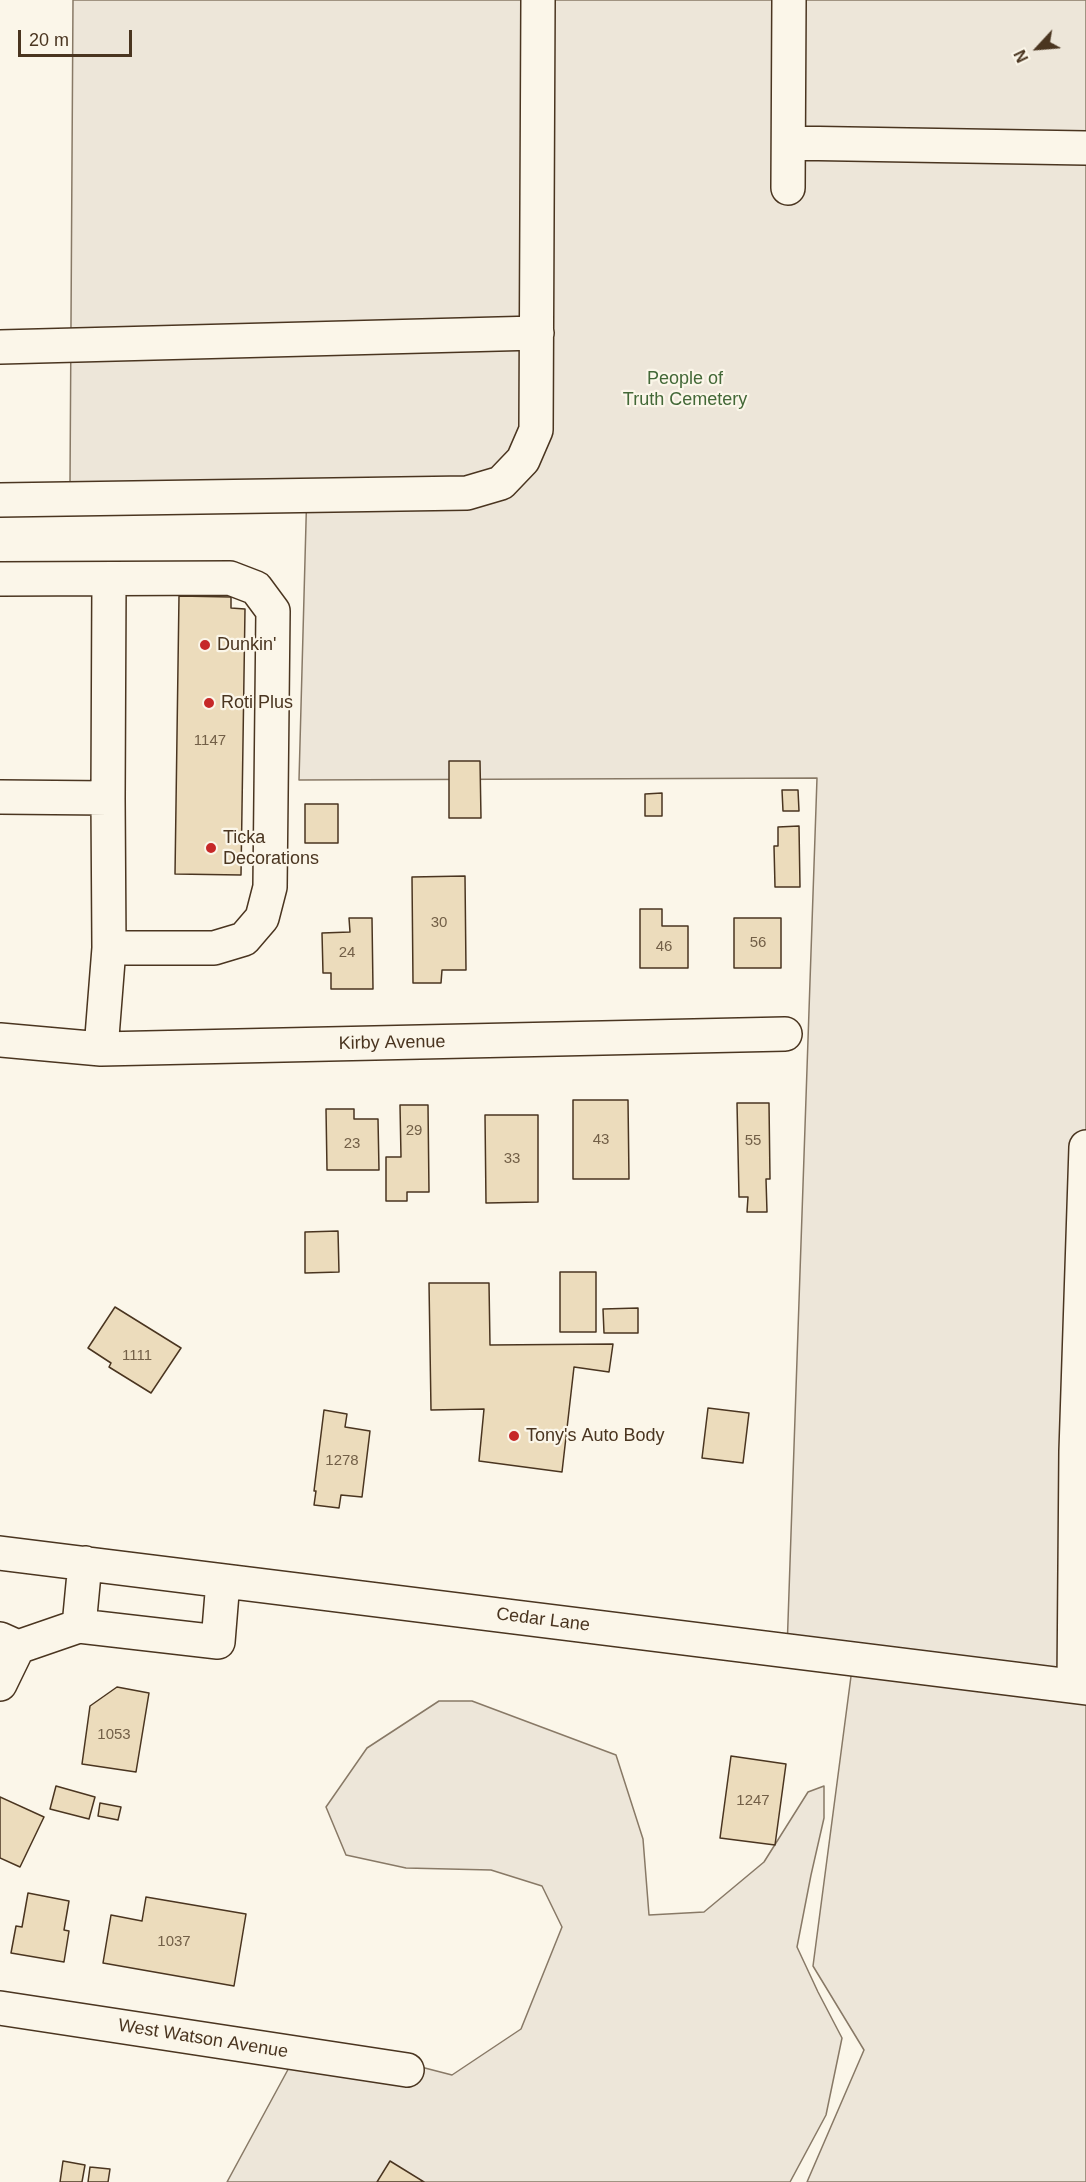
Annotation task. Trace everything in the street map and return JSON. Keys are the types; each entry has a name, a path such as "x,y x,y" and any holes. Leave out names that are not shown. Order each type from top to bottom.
{"street":[{"path":"0,500 467,493 501,483 523,460 536,430 538,0"},
{"path":"788,188 789,0"},
{"path":"789,143 1086,148"},
{"path":"0,347 537,333"},
{"path":"0,579 230,578 256,588 273,611 270,887 262,918 244,939 214,948 109,948"},
{"path":"101,1049 109,948 109,580"},
{"path":"0,797 108,798"},
{"name":"Kirby Avenue","path":"0,1040 101,1049 785,1034"},
{"path":"1080,1687 1086,1147"},
{"name":"Cedar Lane","path":"0,1553 1080,1687"},
{"path":"79,1626 85,1563"},
{"path":"0,1684 9,1643 79,1626 218,1642 223,1581"},
{"name":"West Watson Avenue","path":"0,2008 407,2070"}],"green space":[{"name":"People of Truth Cemetery","path":"73,0 1086,0 1086,2182 807,2182 864,2050 813,1966 853,1661 787,1650 817,778 299,780 307,486 70,483"},
{"path":"439,1701 472,1701 616,1755 643,1839 649,1915 704,1912 764,1862 808,1792 824,1786 824,1818 797,1947 842,2038 826,2115 790,2182 227,2182 291,2064 390,2059 452,2075 521,2029 562,1927 542,1886 491,1870 406,1868 346,1855 326,1807 367,1748"}],"building":[{"path":"179,596 231,597 231,608 245,609 241,875 175,874"},
{"path":"449,761 480,761 481,818 449,818"},
{"path":"782,790 798,790 799,811 783,811"},
{"path":"662,793 662,816 645,816 645,794"},
{"path":"305,804 338,804 338,843 305,843"},
{"path":"799,826 800,887 775,887 774,846 778,846 778,827"},
{"path":"465,876 466,970 442,970 441,983 413,983 412,877"},
{"path":"640,909 662,909 662,926 688,926 688,968 640,968"},
{"path":"349,918 372,918 373,989 331,989 331,973 323,973 322,933 350,932"},
{"path":"734,918 781,918 781,968 734,968"},
{"path":"573,1100 628,1100 629,1179 573,1179"},
{"path":"737,1103 769,1103 770,1179 766,1179 767,1212 747,1212 748,1197 739,1197"},
{"path":"400,1105 428,1105 429,1192 407,1192 407,1201 386,1201 386,1157 401,1157"},
{"path":"326,1109 354,1109 354,1119 378,1119 379,1170 327,1170"},
{"path":"485,1115 538,1115 538,1202 486,1203"},
{"path":"338,1231 339,1272 305,1273 305,1232"},
{"path":"560,1272 596,1272 596,1332 560,1332"},
{"path":"429,1283 489,1283 490,1345 613,1344 609,1372 574,1367 562,1472 479,1461 484,1409 431,1410"},
{"path":"115,1307 181,1348 151,1393 109,1367 111,1363 88,1348"},
{"path":"638,1308 638,1333 604,1333 603,1309"},
{"path":"708,1408 749,1413 743,1463 702,1458"},
{"path":"324,1410 347,1414 345,1427 370,1431 362,1497 341,1495 339,1508 314,1505"},
{"path":"117,1687 149,1693 136,1772 82,1764 90,1706"},
{"path":"731,1756 786,1764 775,1845 720,1838"},
{"path":"56,1786 95,1797 89,1819 50,1809"},
{"path":"0,1797 44,1817 20,1867 0,1858"},
{"path":"100,1803 121,1807 118,1820 98,1816"},
{"path":"28,1893 69,1901 64,1930 69,1931 64,1962 11,1953 16,1926 22,1927"},
{"path":"146,1897 246,1914 234,1986 103,1963 111,1915 142,1921"},
{"path":"63,2161 85,2165 82,2182 60,2182"},
{"path":"390,2161 424,2182 377,2182"},
{"path":"90,2167 110,2169 108,2182 88,2182"}],"place":[{"name":"Dunkin'","path":"205,645"},
{"name":"Roti Plus","path":"209,703"},
{"name":"Ticka Decorations","path":"211,848"},
{"name":"Tony's Auto Body","path":"514,1436"}]}
